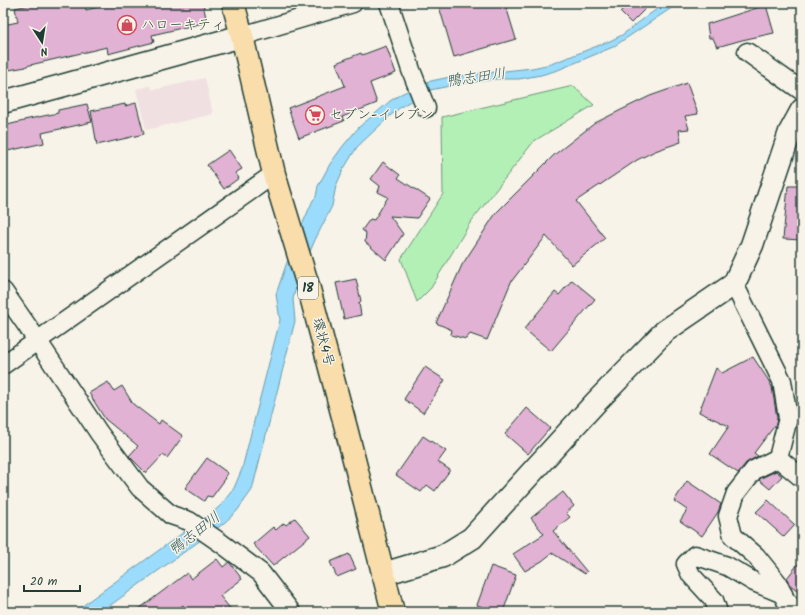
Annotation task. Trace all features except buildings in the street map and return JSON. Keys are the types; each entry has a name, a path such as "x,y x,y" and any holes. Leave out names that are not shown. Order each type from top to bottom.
{"main road":[{"name":"環状4号","path":"233,3 274,174 319,328 393,612"}],"street":[{"path":"3,102 242,36 353,3"},
{"path":"389,3 411,70 425,105"},
{"path":"747,52 802,91"},
{"path":"382,574 443,556 472,538 585,413 665,331 734,284 752,245 790,132 802,110"},
{"path":"3,364 274,174"},
{"path":"734,284 782,380 788,418 778,458 754,470 736,493 728,516 733,536 756,556 777,582 786,601 798,612"},
{"path":"3,291 99,433 140,488 171,515 190,521 261,573 291,612"},
{"path":"778,458 802,478"},
{"path":"718,612 714,600 691,575 686,564 695,555 727,566 754,582 783,594"}],"shaded area":[{"path":"205,78 213,114 146,130 136,89 150,86 153,90"}],"green space":[{"path":"573,86 594,105 534,141 470,223 431,288 417,302 401,259 443,194 442,117"}],"water":[{"name":"鴨志田川","path":"668,3 683,3 673,7 613,47 558,70 519,79 496,79 430,90 402,106 357,147 343,170 336,186 332,206 298,279 293,299 295,321 252,490 237,511 223,524 101,612 75,612 211,514 221,505 234,488 242,469 280,320 276,294 286,265 313,200 316,197 318,186 330,164 359,127 390,101 426,82 450,77 532,68 551,64 622,35 654,11"}],"place":[{"name":"ハローキティ","path":"127,25"},
{"name":"セブン-イレブン","path":"315,115"}]}
